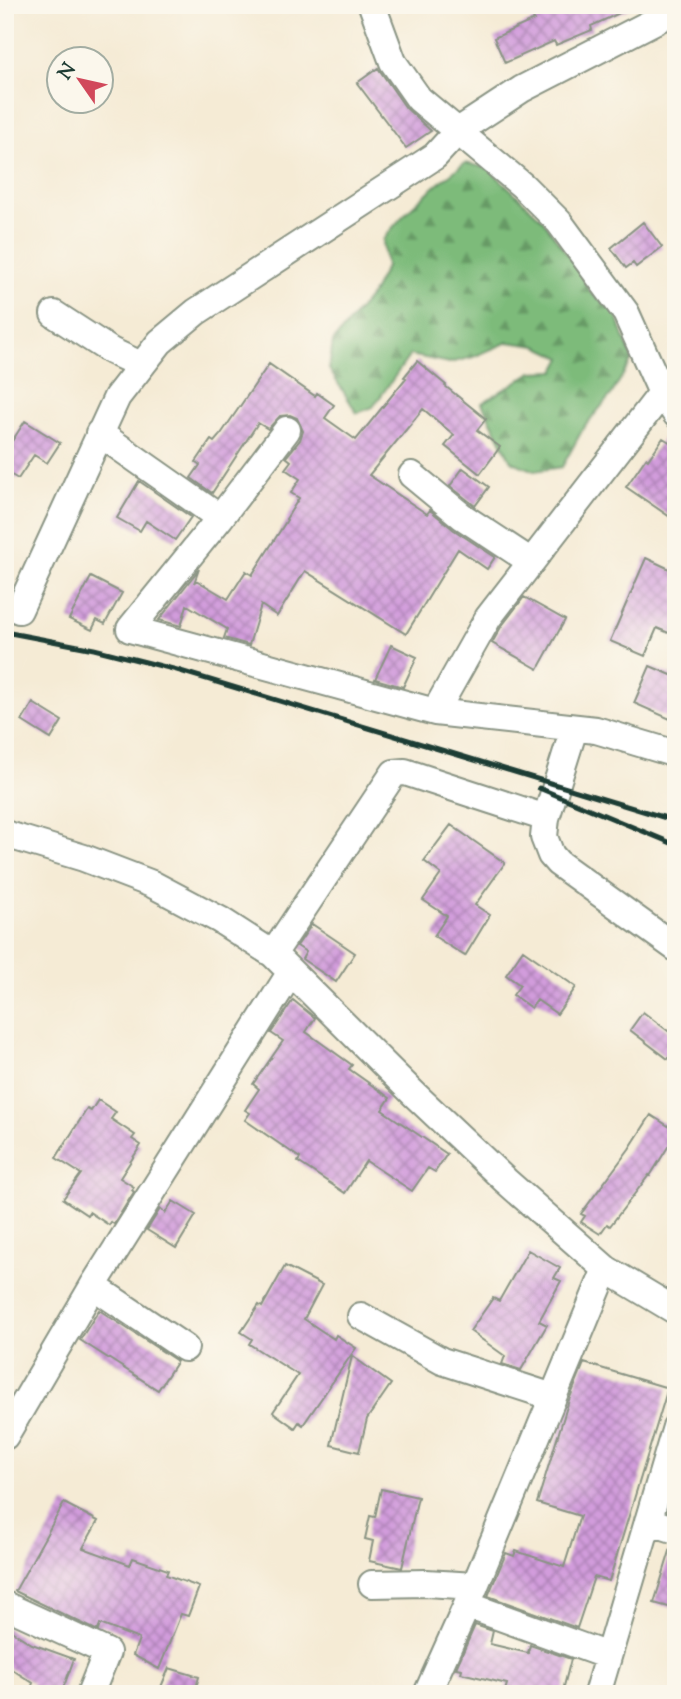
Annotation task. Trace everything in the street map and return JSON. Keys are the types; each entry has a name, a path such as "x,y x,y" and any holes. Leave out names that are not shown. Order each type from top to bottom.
{"street":[{"path":"372,5 393,62 419,99 523,186 559,222 626,313 669,404 530,561 488,618 435,712"},
{"path":"19,610 117,397 160,342 196,312 435,156 458,131 522,89 676,10"},
{"path":"54,314 111,351 141,365"},
{"path":"287,429 220,518 130,629 435,712 596,730 676,754"},
{"path":"99,433 220,518"},
{"path":"412,475 463,517 530,561"},
{"path":"574,729 545,818 544,837 551,855 558,863 676,948"},
{"path":"6,1432 394,773 405,772 545,818"},
{"path":"5,834 84,858 152,884 220,920 282,963 506,1181 606,1269 676,1311"},
{"path":"427,1694 471,1596 606,1269"},
{"path":"93,1286 185,1348"},
{"path":"361,1316 442,1360 552,1397"},
{"path":"597,1694 676,1427"},
{"path":"648,1521 676,1530"},
{"path":"372,1584 426,1583 471,1596 608,1656"},
{"path":"5,1605 107,1652 90,1694"}],"green space":[{"path":"465,163 488,168 542,219 575,265 591,293 616,313 632,360 611,395 584,427 562,467 534,471 511,461 482,403 532,372 555,371 562,358 537,346 508,342 473,357 450,363 410,355 373,407 357,413 329,369 333,342 372,294 386,267 383,240 421,198"}],"building":[{"path":"528,5 637,5 591,26 592,30 556,45 554,41 505,63 494,38 534,20"},
{"path":"378,68 406,108 431,131 406,148 357,83"},
{"path":"643,222 662,247 636,267 633,263 626,268 611,248"},
{"path":"417,361 486,419 477,430 500,447 480,474 445,446 454,435 423,409 369,475 427,514 430,510 454,530 495,557 487,569 458,549 406,634 305,571 277,616 261,605 249,645 224,638 227,629 187,605 181,626 159,620 199,569 194,583 196,580 228,599 246,571 252,575 299,498 291,493 300,479 285,469 291,461 286,457 300,440 303,431 297,418 290,415 280,416 268,429 258,423 212,493 191,478 200,465 196,462 211,440 214,442 221,434 269,364 315,396 317,393 334,405 325,418 356,440"},
{"path":"25,421 60,443 47,463 34,455 18,479 5,471 5,452"},
{"path":"663,438 676,446 676,521 626,487"},
{"path":"463,468 489,487 475,506 450,486"},
{"path":"139,481 191,517 175,540 146,521 140,531 117,518"},
{"path":"646,558 676,572 676,636 657,628 645,656 610,641"},
{"path":"91,577 122,593 105,624 97,620 92,630 69,619"},
{"path":"524,597 565,620 538,669 492,643"},
{"path":"391,645 417,657 403,687 375,679"},
{"path":"650,666 676,677 676,705 670,719 634,703"},
{"path":"33,703 62,721 51,739 22,721"},
{"path":"451,825 505,863 475,905 490,915 465,956 434,936 447,916 423,900 441,874 424,861"},
{"path":"312,924 355,953 336,982 302,959 306,952 297,946"},
{"path":"523,950 576,987 557,1014 537,1000 531,1008 513,995 520,985 506,975"},
{"path":"293,1000 315,1018 306,1032 352,1065 349,1069 390,1098 382,1110 447,1154 435,1172 428,1168 412,1191 366,1161 345,1193 298,1162 300,1158 245,1120 250,1113 245,1110 259,1089 253,1084 283,1041 271,1033"},
{"path":"643,1012 676,1037 676,1049 668,1059 630,1030"},
{"path":"98,1100 116,1112 111,1119 135,1135 132,1139 141,1145 120,1178 134,1187 134,1192 114,1224 111,1222 109,1225 89,1212 87,1215 63,1199 81,1174 56,1158 87,1109 91,1111"},
{"path":"651,1115 676,1131 676,1134 650,1176 610,1226 607,1224 600,1234 581,1222 585,1216 581,1214"},
{"path":"173,1201 196,1215 176,1248 147,1230 160,1209 165,1213"},
{"path":"528,1250 560,1268 554,1278 561,1281 539,1321 547,1325 521,1370 502,1364 505,1356 470,1331 493,1298 499,1301"},
{"path":"285,1266 322,1285 304,1319 334,1339 336,1335 356,1348 303,1425 299,1422 295,1428 273,1412 298,1375 249,1344 252,1339 241,1332 259,1305 262,1307"},
{"path":"99,1310 177,1361 158,1390 80,1340"},
{"path":"352,1356 391,1384 367,1419 359,1452 331,1445"},
{"path":"584,1363 668,1388 609,1581 594,1577 577,1628 488,1596 506,1553 514,1556 516,1551 564,1567 580,1516 537,1503 569,1400"},
{"path":"381,1489 418,1497 402,1568 369,1561 373,1541 365,1539 370,1516 375,1517"},
{"path":"64,1503 98,1521 83,1548 130,1565 133,1558 168,1570 166,1575 199,1587 188,1616 181,1614 159,1669 133,1655 139,1639 100,1624 98,1631 15,1591"},
{"path":"671,1548 676,1549 676,1609 654,1603"},
{"path":"475,1625 493,1631 490,1644 528,1653 530,1645 571,1659 562,1694 504,1694 507,1684 461,1673 462,1669 456,1668"},
{"path":"5,1627 32,1644 74,1659 61,1694 29,1694 33,1683 5,1665"},
{"path":"169,1668 199,1677 194,1694 158,1694"}],"railway":[{"path":"5,632 94,649 177,670 676,821"},
{"path":"539,788 676,845"}]}
